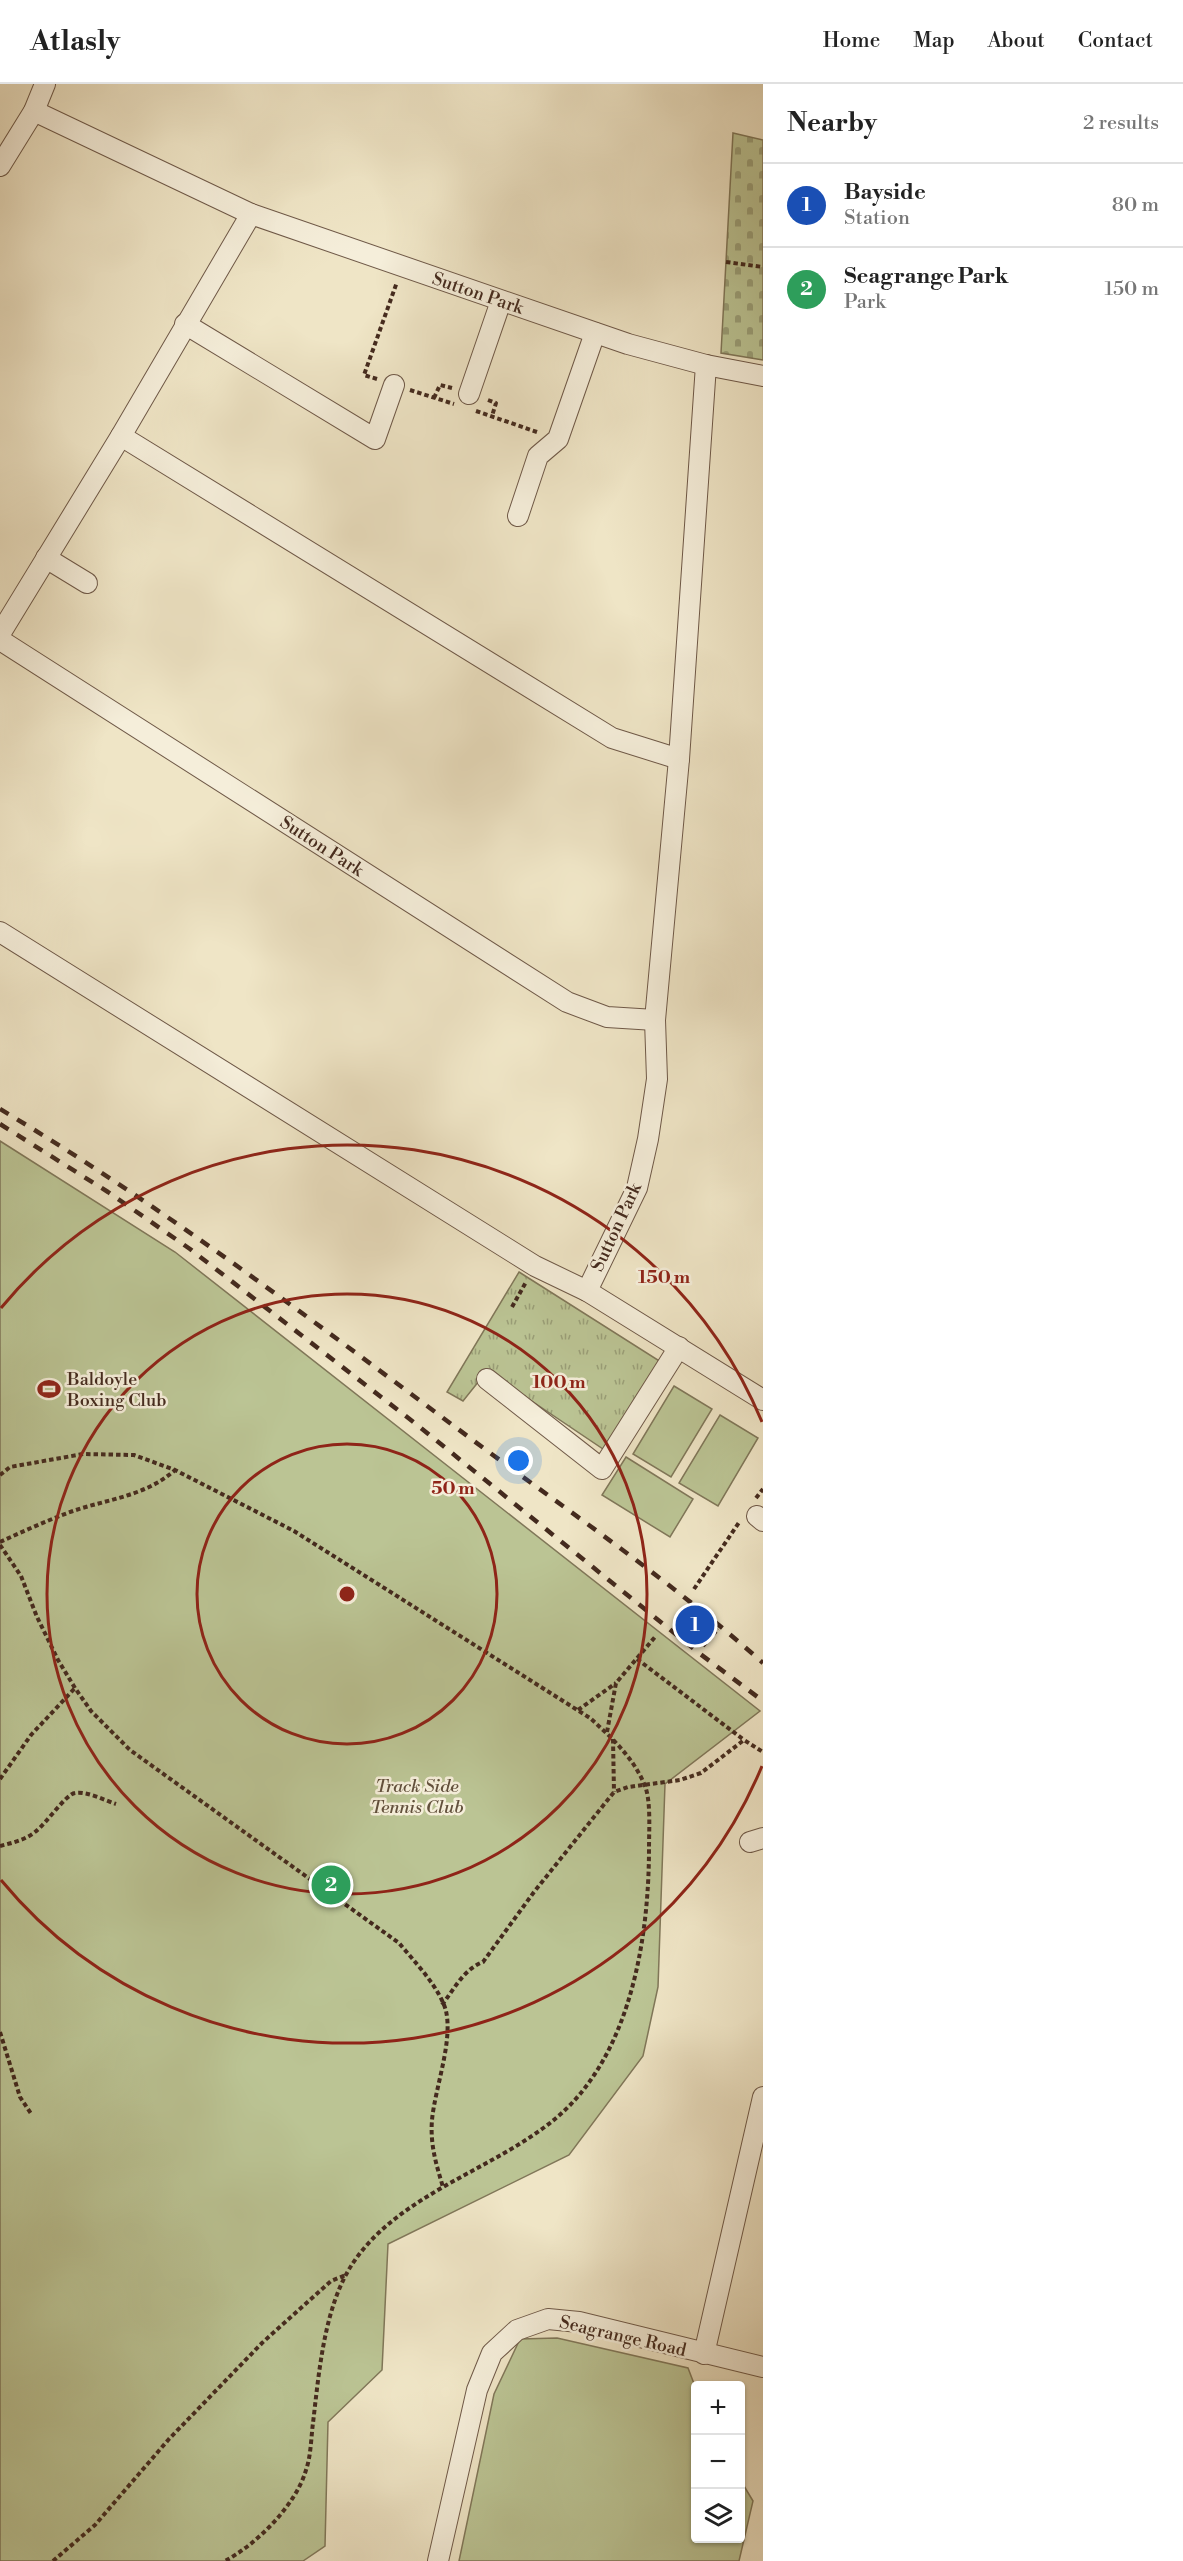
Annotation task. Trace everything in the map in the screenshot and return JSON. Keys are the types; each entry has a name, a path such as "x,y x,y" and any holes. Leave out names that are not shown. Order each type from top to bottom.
{"street":[{"path":"0,166 34,111 45,84"},
{"name":"Sutton Park","path":"34,111 251,214 595,333 706,365 763,376"},
{"path":"0,634 121,436 184,324 251,214"},
{"path":"468,404 501,301"},
{"path":"184,324 375,439 394,385"},
{"path":"518,516 538,456 558,439 595,333"},
{"name":"Sutton Park","path":"587,1291 638,1188 657,1079 655,1020 679,759 706,365"},
{"path":"121,436 612,738 679,759"},
{"path":"46,558 87,583"},
{"name":"Sutton Park","path":"0,640 567,1002 607,1017 655,1020"},
{"name":"Sutton Park","path":"0,932 535,1266 587,1291 763,1400"},
{"path":"487,1379 602,1469 679,1347"},
{"path":"704,2354 763,2097"},
{"name":"Seagrange Road","path":"438,2561 477,2390 492,2353 517,2331 548,2319 579,2322 763,2367"}],"path":[{"path":"726,262 763,267"},
{"path":"402,267 364,375 468,404 558,439"},
{"path":"512,1307 535,1266"},
{"path":"0,1475 10,1467 82,1454 134,1455 175,1470 294,1531 578,1710 619,1743 645,1787 649,1828 649,1897 633,1982 616,2035 596,2074 556,2118 530,2138 443,2187 396,2219 372,2240 339,2289 330,2318 307,2469 293,2499 244,2551 225,2561"},
{"path":"175,1470 165,1479 140,1492 72,1511 0,1544 21,1575 37,1617 58,1660 91,1711 130,1749 399,1943 425,1973 446,2011 446,2046 432,2121 432,2150 443,2187"},
{"path":"694,1589 754,1515 763,1489"},
{"path":"708,1628 714,1633"},
{"path":"703,1646 718,1629"},
{"path":"578,1710 616,1683 655,1637"},
{"path":"637,1659 763,1752"},
{"path":"607,1733 616,1683"},
{"path":"0,1779 31,1735 75,1688"},
{"path":"613,1738 614,1792"},
{"path":"442,2005 463,1977 474,1966 483,1962 534,1892 614,1792 628,1787 645,1787 660,1782 680,1780 701,1773 744,1740"},
{"path":"0,1846 19,1841 34,1833 56,1812 68,1795 77,1792 116,1804"},
{"path":"0,2032 20,2097 32,2115"},
{"path":"53,2561 95,2525 169,2439 247,2359 331,2281 347,2275"}],"green space":[{"path":"733,133 763,140 763,360 721,353"},
{"name":"Track Side Tennis Club","path":"0,1141 175,1252 760,1711 665,1784 658,1987 643,2056 569,2155 388,2244 382,2370 328,2422 325,2546 303,2561 0,2561"},
{"path":"519,1272 661,1362 606,1451 487,1371 463,1401 447,1392"},
{"path":"674,1386 712,1409 671,1477 633,1454"},
{"path":"720,1415 758,1438 718,1506 679,1483"},
{"path":"626,1457 693,1499 670,1537 602,1495"},
{"path":"557,2338 688,2368 693,2381 691,2381 691,2543 743,2543 739,2561 459,2561 494,2394 520,2339"},
{"path":"745,2488 753,2501 745,2535"}],"railway":[{"path":"0,1109 121,1186 297,1310 656,1575 763,1663"},
{"path":"0,1124 108,1192 190,1249 416,1424 699,1653 763,1701"}],"place":[{"name":"Baldoyle Boxing Club","path":"49,1389"},
{"name":"Bayside","path":"695,1625"},
{"name":"Seagrange Park","path":"331,1885"}]}
